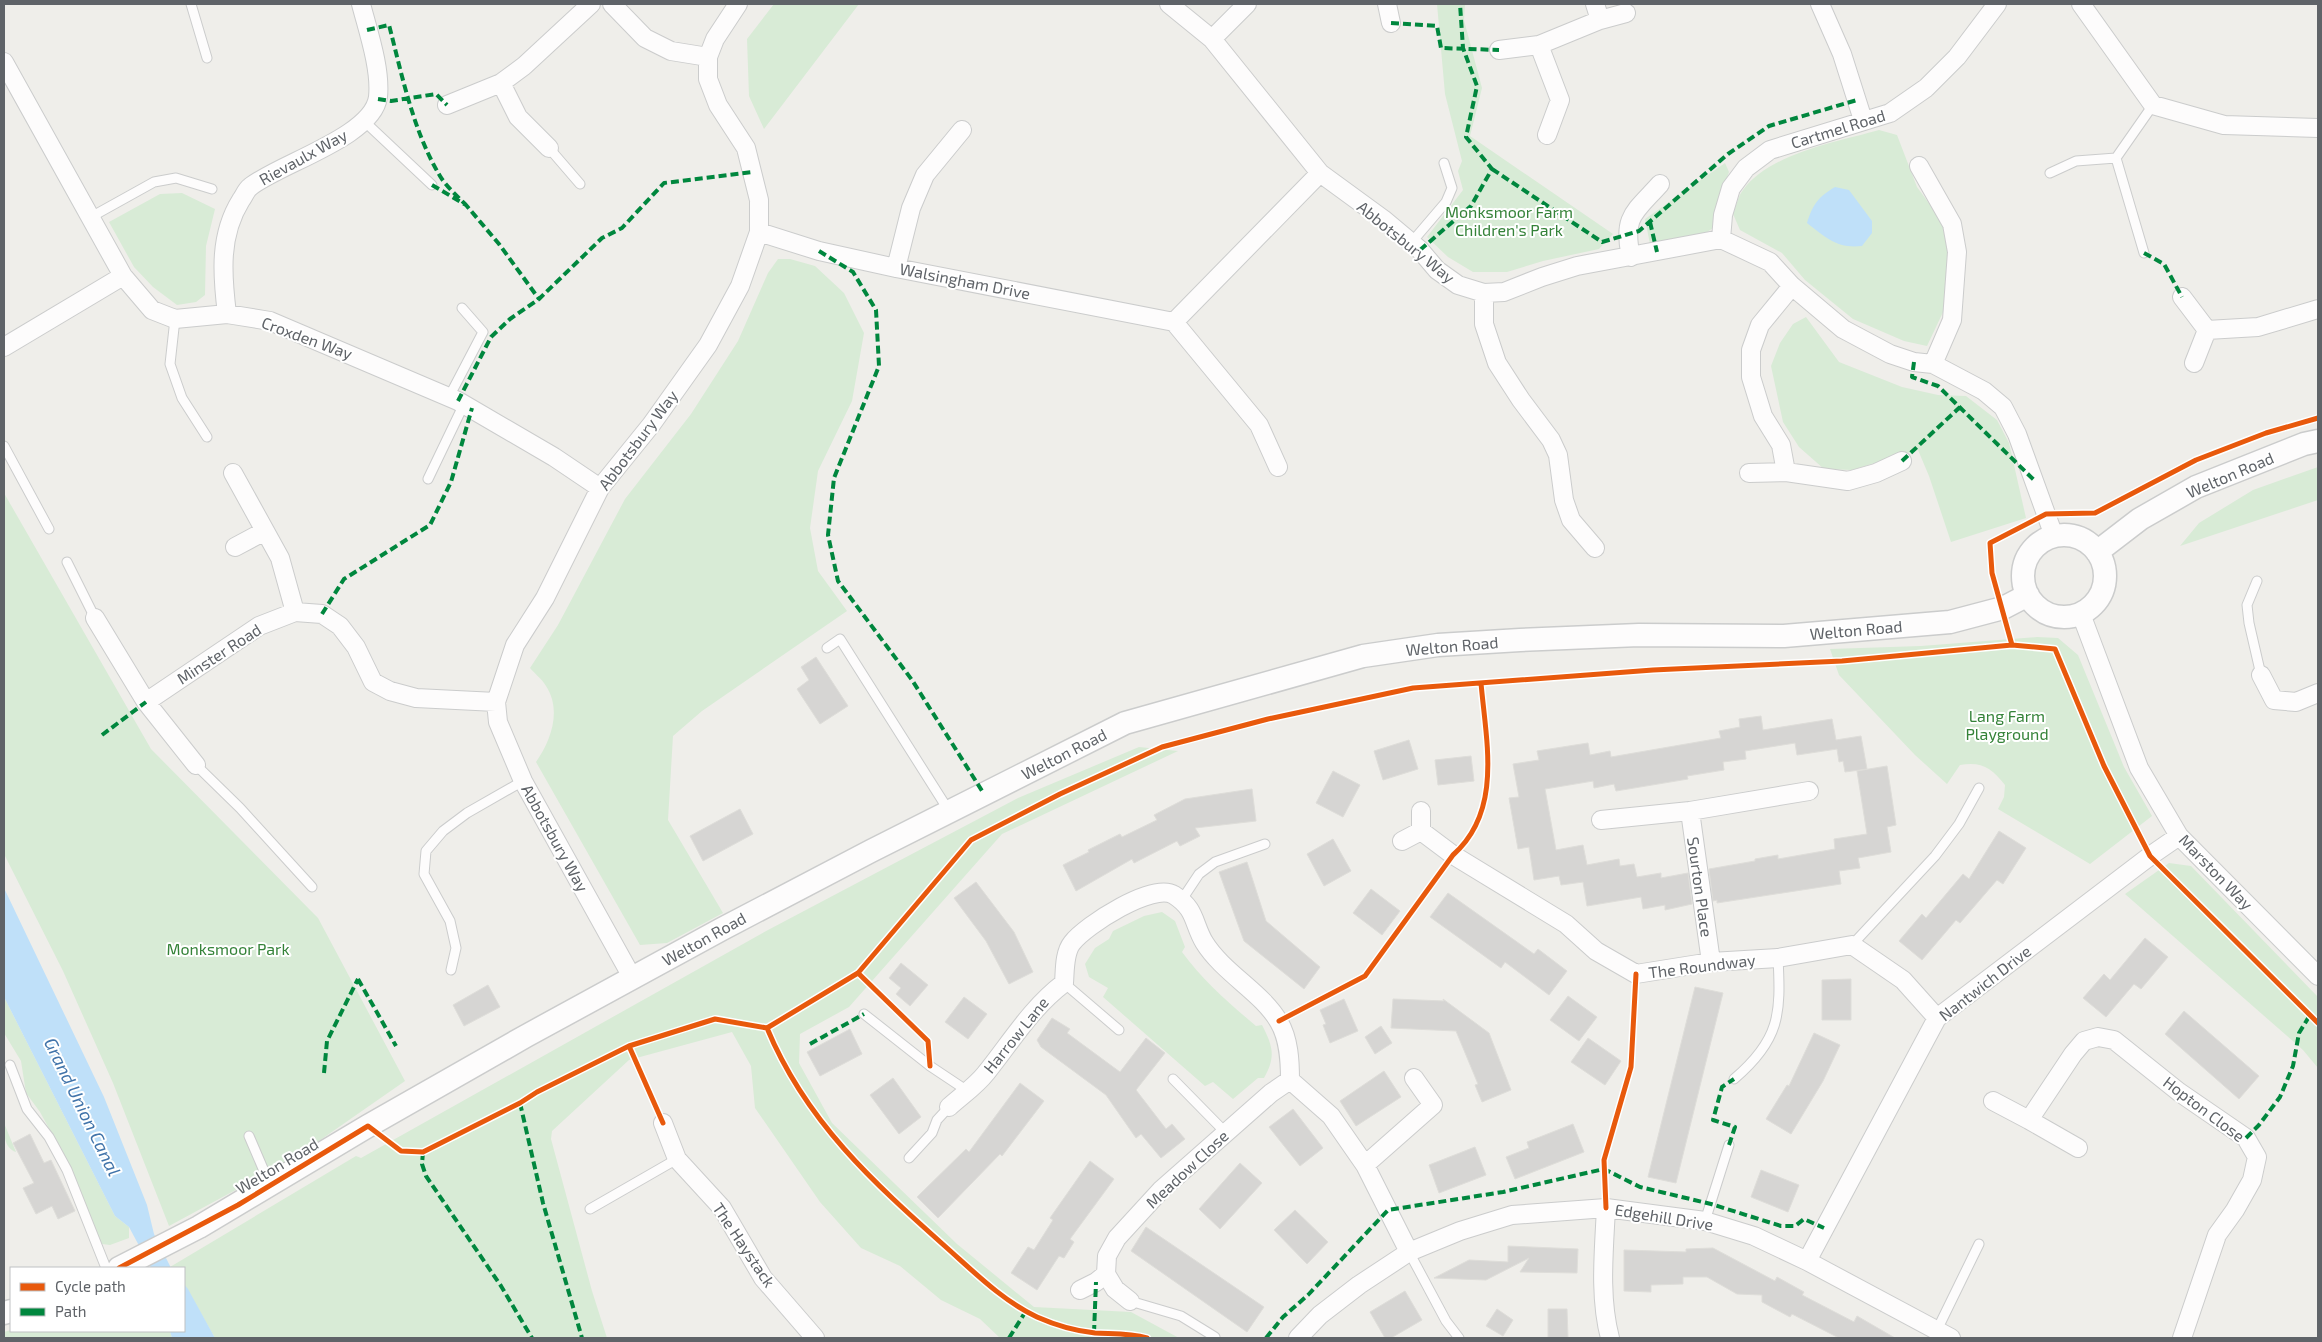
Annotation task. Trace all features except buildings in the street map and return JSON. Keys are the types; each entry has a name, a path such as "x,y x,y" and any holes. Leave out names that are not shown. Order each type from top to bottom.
{"street":[{"name":"Rievaulx Way","path":"227,314 223,274 225,236 233,212 249,188 341,138 364,121 378,99 378,78 361,4"},
{"path":"447,105 501,84 524,66 591,4"},
{"path":"612,4 644,38 671,51 708,57"},
{"name":"Abbotsbury Way","path":"633,979 523,781 498,722 496,702 515,644 545,598 600,488 651,425 708,345 740,286 759,232 759,200 746,148 718,105 708,79 708,57 724,23 738,4"},
{"name":"Abbotsbury Way","path":"1169,4 1212,39 1320,173 1383,219 1411,243 1437,270 1458,285 1484,293 1504,292 1576,266 1721,239"},
{"path":"1212,39 1247,4"},
{"path":"1387,4 1391,22"},
{"path":"1820,4 1842,54 1862,120"},
{"name":"Cartmel Road","path":"1721,239 1723,214 1731,188 1746,168 1770,150 1862,120 1890,113 1926,88 1957,57 1997,4"},
{"path":"2081,4 2153,105 2224,125 2318,128"},
{"path":"1499,50 1539,45 1597,12 1626,13"},
{"path":"1539,45 1560,100 1546,135"},
{"name":"Croxden Way","path":"4,62 123,276 152,310 176,319 227,314 270,321 457,400 554,457 600,488"},
{"path":"501,84 518,117 549,148"},
{"path":"896,268 911,208 925,175 962,130"},
{"path":"1919,166 1952,224 1957,252 1952,320 1933,364"},
{"path":"1278,467 1259,424 1174,322 1320,173"},
{"path":"1631,257 1627,236 1631,216 1660,184"},
{"name":"Walsingham Drive","path":"759,232 819,251 896,268 1174,322"},
{"path":"1721,239 1770,262 1792,286 1843,329 1890,354 1914,362 1933,364 1984,391 2003,407 2017,434 2054,536"},
{"path":"4,347 123,276"},
{"path":"1786,472 1781,445 1763,416 1751,377 1750,350 1760,325 1792,286"},
{"path":"1484,293 1484,324 1497,363 1521,400 1551,440 1558,454 1564,500 1571,520 1595,548"},
{"path":"2182,297 2207,330"},
{"path":"2207,330 2258,327 2318,309"},
{"path":"2194,363 2207,330"},
{"name":"Welton Road","path":"2097,552 2140,519 2196,488 2304,444 2318,441"},
{"path":"1749,473 1786,472 1848,480 1876,473 1902,461"},
{"path":"233,473 280,558 295,612"},
{"path":"235,547 266,531"},
{"path":"2054,536 2078,537 2089,543 2097,552 2104,572 2105,579 2101,593 2093,605 2081,614 2066,617 2050,615 2037,607 2028,595 2023,583 2023,571 2027,559 2038,545 2054,536"},
{"name":"Welton Road","path":"117,1267 199,1227 368,1126 526,1036 740,920 1125,723 1362,656 1438,645 1639,635 1784,636 1950,622 2003,608 2028,595"},
{"name":"Minster Road","path":"146,702 259,626 295,612 322,614 340,626 356,647 373,682 390,692 416,698 496,702"},
{"name":"Marston Way","path":"2081,614 2139,768 2179,836 2318,976"},
{"path":"95,618 146,702 196,765"},
{"path":"2261,675 2274,700 2296,702 2318,693"},
{"path":"1601,820 1690,811 1809,791"},
{"path":"1402,841 1421,831 1420,811"},
{"name":"Sourton Place","path":"1690,811 1711,962"},
{"name":"The Roundway","path":"1421,831 1453,855 1566,924 1596,951 1636,974 1711,962 1778,958 1852,945"},
{"name":"Nantwich Drive","path":"1807,1261 1937,1018 2179,836"},
{"name":"Harrow Lane","path":"949,1107 984,1075 1021,1025 1046,996 1064,983 1066,962 1071,944 1092,924 1125,905 1153,893 1173,894 1181,902"},
{"path":"1181,902 1192,912 1204,941 1227,970 1259,998 1279,1022 1290,1054 1290,1080 1331,1116 1365,1164 1409,1252"},
{"path":"1852,945 1903,980 1937,1018"},
{"name":"Hopton Close","path":"2029,1120 2073,1054 2084,1041 2098,1037 2114,1040 2179,1092 2246,1138 2257,1157 2252,1180 2217,1236 2182,1338"},
{"path":"1365,1164 1433,1106 1414,1078"},
{"name":"Meadow Close","path":"1106,1274 1107,1256 1117,1238 1161,1190 1271,1093 1290,1080"},
{"path":"1993,1101 2078,1148"},
{"name":"The Haystack","path":"663,1123 677,1159 722,1208 763,1278 815,1338"},
{"path":"1606,1208 1604,1265 1606,1324 1610,1338"},
{"name":"Edgehill Drive","path":"1298,1338 1320,1315 1359,1285 1409,1252 1460,1231 1512,1215 1606,1208 1705,1221 1754,1236 1807,1261 1944,1334"},
{"path":"1080,1290 1096,1282 1106,1274 1115,1289 1130,1301"}],"lane":[{"path":"191,4 207,58"},
{"path":"2116,158 2153,105"},
{"path":"364,121 432,185"},
{"path":"549,148 580,184"},
{"path":"2050,173 2076,161 2116,158"},
{"path":"2116,158 2144,253"},
{"path":"1411,243 1446,202 1452,188 1444,164"},
{"path":"91,217 154,182 176,178 212,189"},
{"path":"428,479 483,332 462,308"},
{"path":"176,319 170,364 182,398 208,437"},
{"path":"4,446 49,529"},
{"path":"67,562 95,618"},
{"path":"2257,581 2247,605 2249,623 2261,675"},
{"path":"827,648 840,640 950,811"},
{"path":"196,765 240,808 312,887"},
{"path":"451,970 456,948 450,921 424,874 426,851 443,831 467,813 523,781"},
{"path":"1852,945 1935,856 1958,824 1979,788"},
{"path":"1181,902 1199,874 1215,862 1265,844"},
{"path":"1734,1079 1753,1063 1771,1037 1780,997 1778,958"},
{"path":"1064,983 1119,1030"},
{"path":"864,1014 930,1066 966,1090"},
{"path":"10,1065 27,1109 49,1137 117,1267"},
{"path":"1173,1079 1226,1133"},
{"path":"909,1158 932,1133 937,1120 949,1107"},
{"path":"249,1136 270,1185"},
{"path":"1705,1221 1729,1145"},
{"path":"590,1209 677,1159"},
{"path":"1944,1334 1978,1244"},
{"path":"1409,1252 1446,1321 1459,1338"},
{"path":"1130,1301 1181,1316 1215,1338"}],"green space":[{"path":"774,4 859,4 764,129 749,96 747,39"},
{"name":"Monksmoor Farm Children's Park","path":"1437,4 1465,4 1464,20 1482,88 1470,136 1613,234 1599,249 1543,261 1507,272 1473,272 1448,257 1427,237 1463,190 1458,171 1462,161 1445,94"},
{"path":"1879,130 1897,135 1917,187 1942,221 1951,257 1945,308 1927,346 1904,341 1853,319 1805,280 1782,253 1740,230 1733,214 1738,198 1743,190 1755,177 1770,167 1805,151"},
{"path":"1725,163 1729,172 1714,214 1713,228 1703,235 1650,244 1645,219"},
{"path":"182,193 215,209 206,246 205,295 196,302 177,305 153,287 134,267 109,222 160,194"},
{"path":"778,259 790,259 815,266 844,293 864,333 852,401 818,471 810,528 818,571 847,611 702,711 673,736 668,820 723,913 667,943 640,945 536,762 550,735 554,715 551,695 543,681 530,668 558,625 625,499 691,414 738,341 768,273"},
{"path":"1806,317 1839,362 1902,387 1938,395 1966,396 1997,420 2009,443 2026,518 1951,542 1929,476 1918,450 1852,470 1824,469 1799,447 1783,422 1771,366 1780,343 1793,324"},
{"path":"2318,467 2318,500 2180,546 2199,523 2253,490"},
{"name":"Monksmoor Park","path":"4,493 151,749 318,918 405,1081 293,1159 169,1226 113,1083 63,971 4,854"},
{"name":"Lang Farm Playground","path":"2037,637 2058,638 2078,655 2124,767 2152,816 2090,864 1998,809 2004,797 2005,785 1991,770 1974,764 1960,765 1947,784 1915,755 1839,675 1830,649 1921,646"},
{"path":"1139,747 1178,751 1002,834 849,1007 800,1034 799,1063 832,1123 957,1244 1034,1307 1131,1312 1179,1338 1000,1338 980,1319 941,1300 900,1266 861,1248 820,1202 755,1108 751,1066 732,1032 629,1060 552,1131 551,1139 592,1291 607,1338 215,1338 185,1286 185,1267 170,1267 356,1156 361,1158 768,930 1018,798"},
{"path":"2169,863 2191,866 2318,997 2318,1068 2303,1050 2125,894"},
{"path":"1162,912 1175,921 1185,947 1182,952 1190,963 1236,1009 1256,1026 1262,1025 1269,1039 1272,1058 1264,1078 1258,1078 1233,1099 1213,1082 1205,1086 1103,997 1108,988 1089,977 1085,964 1095,948 1109,939 1113,931 1144,916"},
{"path":"4,997 115,1216 129,1227 129,1238 110,1245 102,1244 64,1156 40,1112 26,1093 21,1061 4,1033"},
{"path":"4,1123 16,1152 7,1144"},
{"path":"10,1330 10,1332 170,1332 172,1338 4,1338 4,1332"}],"water":[{"path":"1835,187 1849,190 1872,221 1872,233 1862,246 1839,244 1826,238 1807,223 1817,202 1824,194"},
{"name":"Grand Union Canal","path":"4,888 104,1097 147,1205 154,1234 170,1267 150,1267 129,1227 115,1216 4,997"},
{"path":"185,1285 215,1338 172,1338 170,1332 185,1332"}],"marked path":[{"path":"1420,250 1471,206 1492,169 1466,137 1477,86 1463,48 1460,4"},
{"path":"1391,23 1437,26 1441,48 1499,50"},
{"path":"367,30 389,25 409,102 422,140 442,180 466,205"},
{"path":"378,99 391,101 436,94 447,105"},
{"path":"1492,169 1602,242 1639,231 1728,154 1769,126 1857,100"},
{"path":"458,401 491,337 510,319 539,299 602,238 622,228 664,183 753,172"},
{"path":"432,185 466,205 499,244 539,299"},
{"path":"1650,222 1657,252"},
{"path":"819,251 853,272 876,310 879,366 834,478 828,535 838,581 912,680 984,794"},
{"path":"2144,253 2164,264 2182,297"},
{"path":"1914,362 1912,377 1938,386 2034,480"},
{"path":"1902,461 1960,407"},
{"path":"322,614 344,579 430,525 451,482 472,408"},
{"path":"102,735 146,702"},
{"path":"358,979 396,1046"},
{"path":"324,1073 327,1041 358,979"},
{"path":"810,1044 864,1014"},
{"path":"2246,1138 2259,1125 2280,1097 2293,1066 2299,1033 2310,1015"},
{"path":"1729,1145 1735,1127 1713,1120 1722,1087 1734,1079"},
{"path":"520,1103 543,1203 582,1338"},
{"path":"423,1152 422,1164 426,1176 501,1286 532,1338"},
{"path":"1266,1338 1283,1317 1308,1295 1388,1210 1503,1192 1604,1169 1640,1187 1711,1204 1781,1226 1795,1226 1804,1219 1824,1228"},
{"path":"1094,1333 1096,1282"},
{"path":"1009,1338 1026,1311"}],"cycle path":[{"path":"2012,645 1992,573 1990,543 2046,514 2095,513 2196,460 2266,433 2318,418"},
{"path":"121,1267 238,1205 368,1126 401,1151 423,1152 629,1046 715,1019 767,1028 858,973 971,840 1060,794 1162,747 1268,719 1413,688 1653,670 1842,661 2012,645 2055,649 2104,766 2150,856 2318,1023"},
{"path":"1279,1021 1365,976 1453,855 1469,837 1479,818 1485,797 1488,774 1488,751 1481,683"},
{"path":"858,973 928,1041 930,1066"},
{"path":"1606,1208 1604,1160 1631,1067 1636,974"},
{"path":"767,1028 783,1062 801,1093 844,1148 893,1199 990,1286 1013,1303 1037,1317 1058,1325 1088,1332 1128,1334 1147,1338"},
{"path":"629,1046 663,1123"}]}
